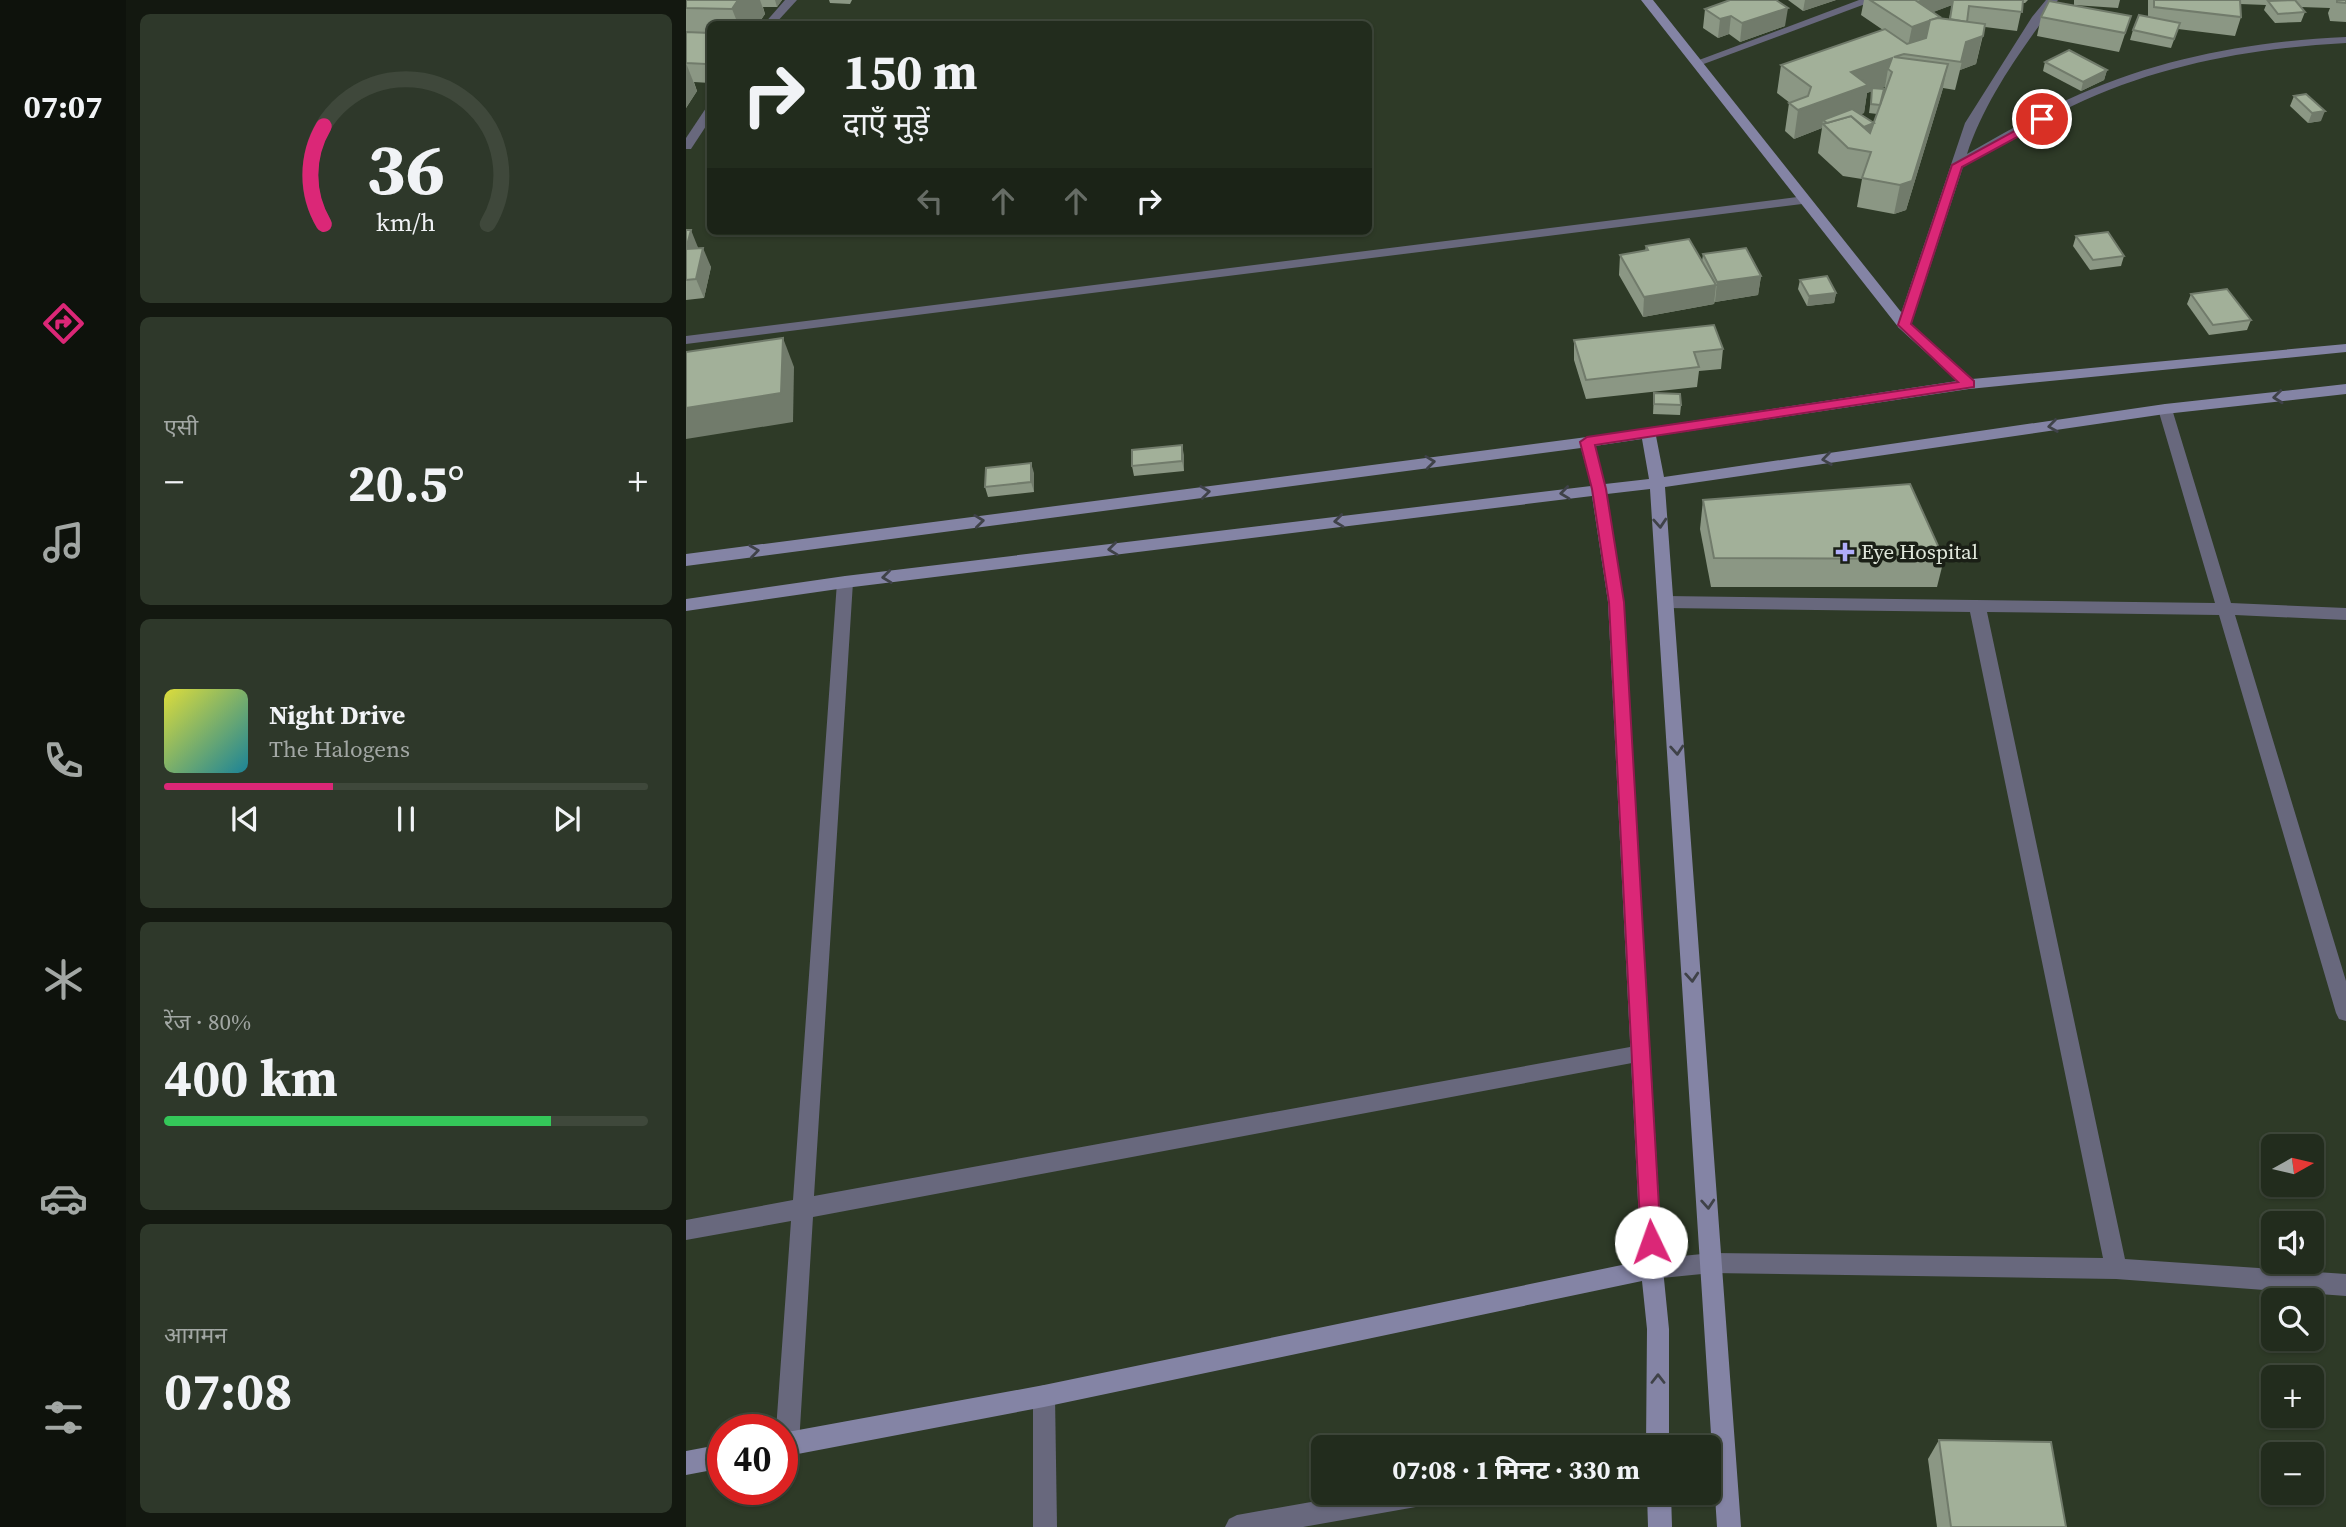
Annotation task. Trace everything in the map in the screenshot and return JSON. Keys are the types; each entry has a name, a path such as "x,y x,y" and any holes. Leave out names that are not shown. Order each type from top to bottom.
{"street":[{"path":"772,21 791,0"},
{"path":"1647,0 1904,325 1969,384"},
{"path":"1698,63 1870,0"},
{"path":"1904,325 1971,123 2038,17 2052,0"},
{"path":"1957,165 2084,97 2168,65 2252,47 2346,40"},
{"path":"686,147 707,116"},
{"path":"686,340 1805,200"},
{"path":"686,560 1587,442 1969,384 2346,348"},
{"path":"686,605 845,582 1657,483 2165,409 2346,389"},
{"path":"2165,409 2346,1013"},
{"path":"1648,431 1657,483 1666,602 1729,1527"},
{"path":"1587,442 1599,489 1616,602 1652,1269 1658,1329 1658,1435"},
{"path":"787,1414 845,582"},
{"path":"1666,602 2223,609 2346,614"},
{"path":"1977,605 2116,1269"},
{"path":"686,1230 1641,1055"},
{"path":"798,1443 1044,1396 1652,1269 1712,1263 2116,1269 2346,1285"},
{"path":"1044,1396 1045,1527"},
{"path":"686,1463 707,1459"},
{"path":"1237,1527 1360,1505"},
{"path":"1659,1505 1660,1527"}],"building":[{"path":"686,0 738,0 732,9 686,8"},
{"path":"1730,0 1776,0 1788,8 1742,23 1731,16 1720,19 1705,9"},
{"path":"1870,0 1915,0 1940,17 1912,27"},
{"path":"1953,0 2023,0 2022,12 1969,6 1967,22 1950,19"},
{"path":"2154,0 2240,0 2241,17 2154,7"},
{"path":"2295,0 2305,12 2278,14 2268,1"},
{"path":"2049,1 2131,16 2125,33 2041,17"},
{"path":"2139,15 2180,23 2174,39 2133,30"},
{"path":"1938,18 1985,24 1983,36 1966,42 1961,62 1904,54 1894,57 1948,64 1912,181 1900,185 1862,178 1871,152 1848,148 1823,124 1851,116 1870,133 1892,72 1888,69 1892,58 1851,72 1868,85 1798,110 1789,103 1808,96 1811,87 1781,65 1885,29 1907,44 1926,38 1930,20"},
{"path":"686,32 707,33 706,64 686,63"},
{"path":"2069,50 2107,70 2083,82 2045,62"},
{"path":"1872,88 1884,89 1880,105 1871,104"},
{"path":"2306,94 2325,111 2312,113 2294,96"},
{"path":"1852,109 1874,123 1864,127 1851,116 1827,123 1823,120"},
{"path":"686,230 691,230 686,249"},
{"path":"2108,232 2124,256 2093,260 2076,236"},
{"path":"1689,239 1716,285 1644,297 1620,255 1648,250 1646,246"},
{"path":"703,248 696,279 686,280 686,249"},
{"path":"1746,248 1761,276 1717,282 1703,254"},
{"path":"1827,276 1836,293 1809,296 1800,280"},
{"path":"2227,289 2251,320 2213,325 2191,294"},
{"path":"1714,325 1723,349 1694,352 1699,367 1586,380 1574,340"},
{"path":"783,338 781,393 686,408 686,352"},
{"path":"1654,393 1680,394 1681,405 1654,404"},
{"path":"1182,445 1182,461 1132,466 1132,450"},
{"path":"1031,463 1031,482 985,487 986,468"},
{"path":"1910,484 1944,559 1714,558 1703,500"},
{"path":"1939,1440 2051,1442 2066,1527 1951,1527"}],"place":[{"name":"Eye Hospital","path":"1845,552"}],"route":[{"path":"1651,1242 1616,602 1599,489 1587,442 1969,384 1904,325 1957,165 2042,119"}]}
